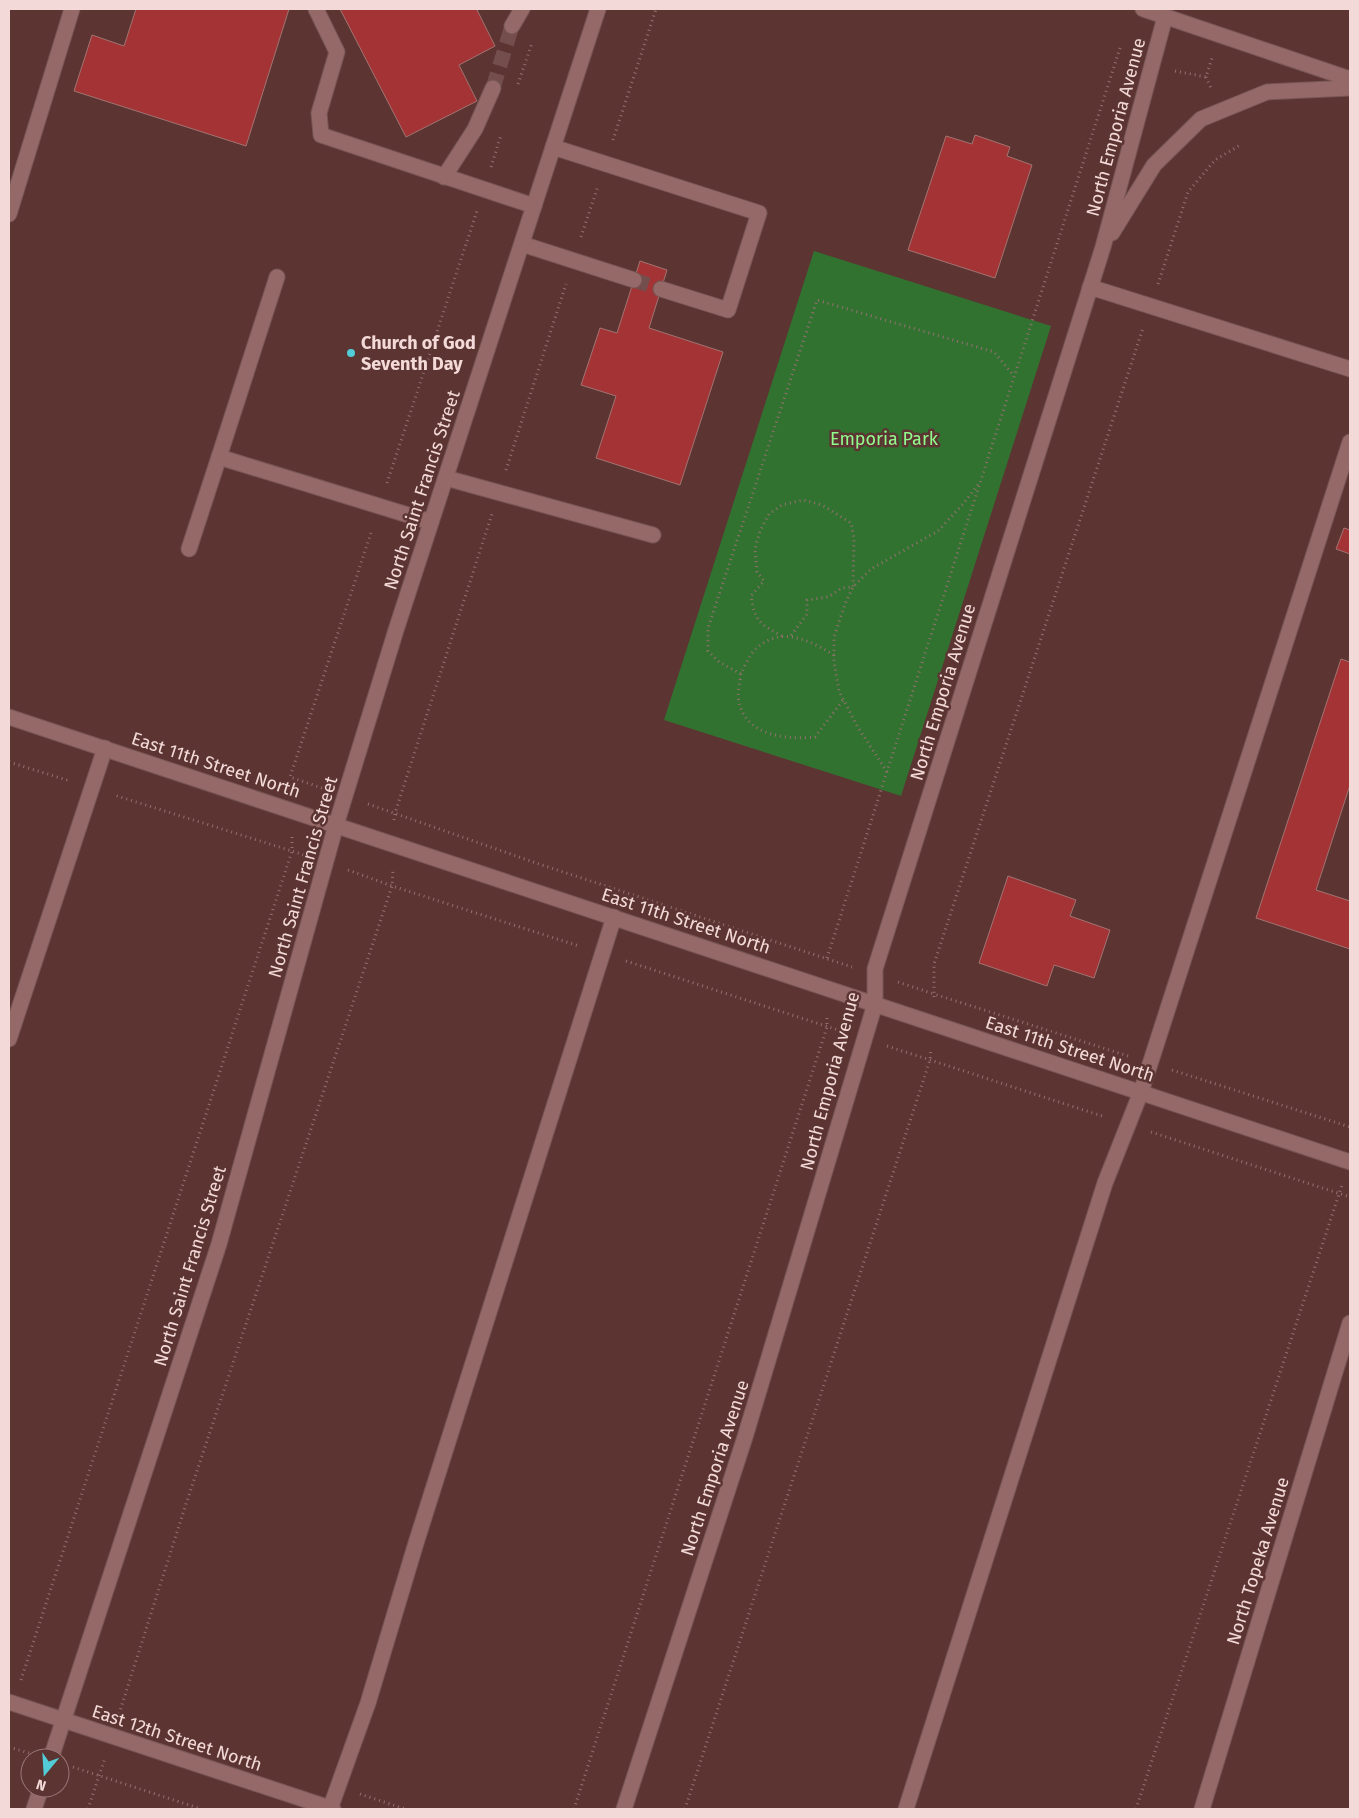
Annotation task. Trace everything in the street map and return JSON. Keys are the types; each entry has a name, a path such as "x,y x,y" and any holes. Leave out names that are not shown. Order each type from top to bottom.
{"street":[{"path":"9,214 72,9"},
{"path":"316,9 336,52 319,113 321,135 534,206"},
{"path":"512,26 522,9"},
{"name":"North Saint Francis Street","path":"53,1748 219,1244 336,825 431,522 598,9"},
{"path":"1143,9 1350,79"},
{"name":"North Emporia Avenue","path":"624,1809 746,1437 875,1004 876,969 1103,247 1166,17"},
{"path":"444,176 475,129 493,88"},
{"name":"North Emporia Avenue","path":"1103,247 1154,165 1200,119 1267,92 1350,88"},
{"path":"553,147 759,213 728,310 661,288"},
{"path":"522,244 634,280"},
{"path":"189,549 277,277"},
{"path":"1090,287 1350,369"},
{"path":"906,1809 1102,1192 1151,1063 1350,442"},
{"path":"219,457 431,522"},
{"path":"446,478 653,535"},
{"name":"East 11th Street North","path":"9,717 1350,1162"},
{"path":"9,1039 105,748"},
{"path":"331,1809 368,1703 416,1542 614,917"},
{"name":"North Topeka Avenue","path":"1202,1809 1350,1323"},
{"name":"East 12th Street North","path":"11,1703 331,1809"}],"path":[{"path":"574,1809 827,1027 827,959 1122,45"},
{"path":"1214,55 1206,77 1214,94"},
{"path":"1175,70 1206,77"},
{"path":"1242,144 1215,160 1188,192 934,964 934,994 1350,1128"},
{"path":"740,674 719,662 708,651 708,628 817,300 994,352 1015,377"},
{"path":"887,772 857,726 839,691 834,655 834,638 845,604 853,587 871,569 938,531 963,504 981,480"},
{"path":"782,637 757,619 751,596 764,581 757,572 755,549 760,531 768,514 782,505 803,500 822,505 851,523 854,538 853,587"},
{"path":"790,637 806,614 807,600 828,597 842,588 853,587"},
{"path":"834,655 820,646 798,637 776,637 762,643 752,654 740,674 739,702 746,716 758,729 769,734 800,738 814,737 843,700"},
{"path":"9,762 292,851 11,1703"},
{"path":"88,1809 186,1504 392,886"},
{"path":"1136,1809 1350,1162"},
{"path":"70,1767 201,1809"}],"green space":[{"name":"Emporia Park","path":"814,251 1051,326 901,796 664,720"}],"building":[{"path":"136,9 289,9 246,146 74,91 92,35 124,46"},
{"path":"340,9 480,9 477,10 495,46 459,65 477,101 406,137"},
{"path":"975,135 1010,147 1007,156 1032,165 995,278 908,250 946,136 972,144"},
{"path":"640,261 667,270 649,328 723,352 680,485 596,458 616,396 581,385 600,328 617,333"},
{"path":"1344,528 1350,530 1350,554 1336,549"},
{"path":"1341,659 1350,662 1350,785 1316,890 1350,901 1350,949 1256,918"},
{"path":"1008,876 1076,900 1070,916 1110,930 1094,978 1054,965 1047,986 979,963"}],"tunnel":[{"path":"493,88 512,26"},
{"path":"634,280 661,289"}],"place":[{"name":"Church of God Seventh Day","path":"351,353"}]}
